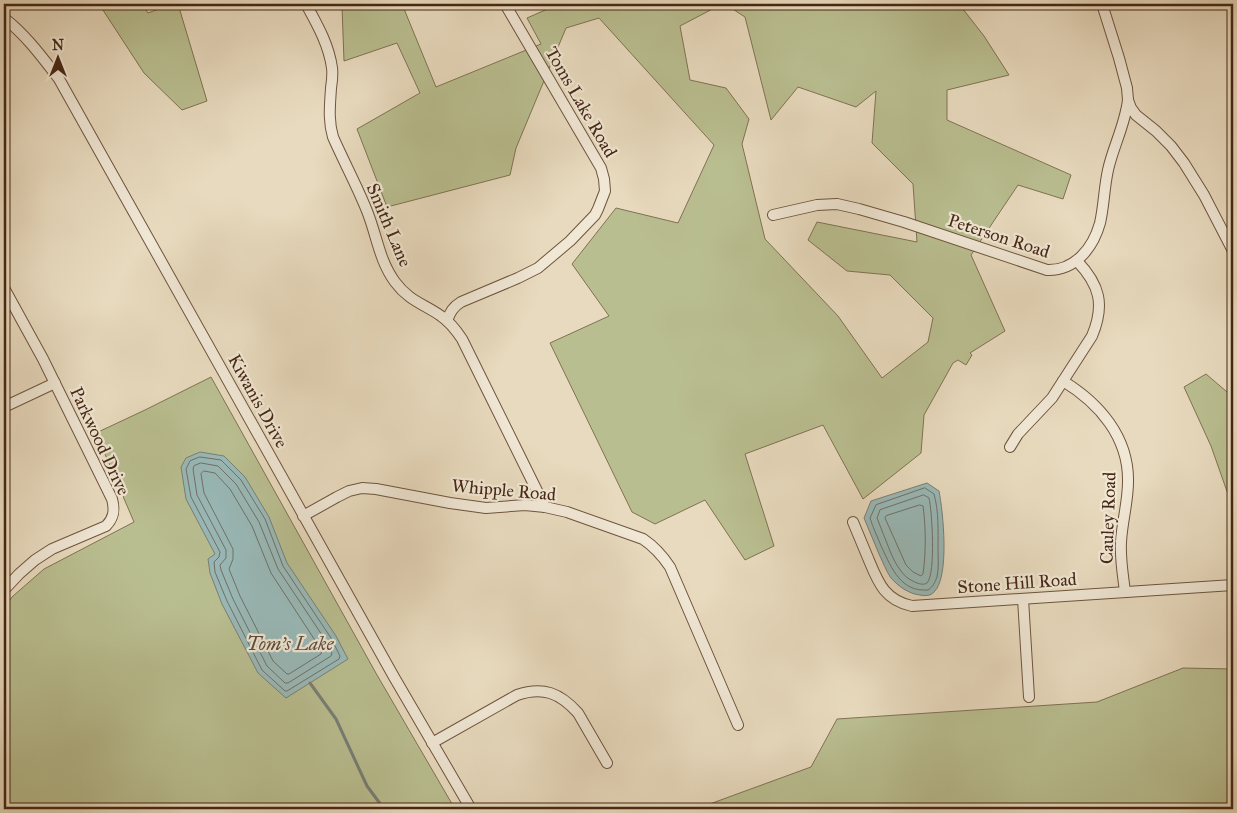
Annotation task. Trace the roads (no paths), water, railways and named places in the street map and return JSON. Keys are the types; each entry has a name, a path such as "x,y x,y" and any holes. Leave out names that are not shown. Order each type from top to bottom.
{"street":[{"name":"Smith Lane","path":"306,4 327,48 332,69 329,115 332,137 367,211 381,255 392,277 407,295 447,321 454,327 462,339 545,508"},
{"name":"Toms Lake Road","path":"447,321 452,310 460,302 518,278 538,268 555,255 595,215 605,191 601,168 505,4"},
{"path":"1102,4 1127,88 1131,108 1136,115 1171,146 1184,163 1204,195 1233,251"},
{"name":"Kiwanis Drive","path":"4,18 31,43 59,79 303,516 471,809"},
{"name":"Peterson Road","path":"774,215 817,205 837,204 904,222 1047,270 1064,268 1077,261 1089,248 1096,236 1108,170 1128,100"},
{"path":"1010,448 1018,434 1052,398 1092,336 1097,325 1099,301 1094,284 1088,272 1077,261"},
{"name":"Parkwood Drive","path":"4,288 43,359 112,498 114,506 111,521 106,526 52,549 18,574 4,590"},
{"name":"Cauley Road","path":"1063,381 1085,397 1105,417 1121,443 1126,457 1128,483 1121,542 1121,563 1125,592"},
{"path":"4,408 55,383"},
{"name":"Whipple Road","path":"303,516 337,497 362,488 486,508 525,504 567,512 643,539 662,555 670,567 738,725"},
{"name":"Stone Hill Road","path":"852,522 876,579 883,590 902,604 912,606 1233,584"},
{"path":"1023,599 1029,697"},
{"path":"432,743 517,695 528,691 540,690 552,693 572,706 607,763"}],"water":[{"name":"Tom's Lake","path":"200,452 224,456 245,477 269,517 287,563 336,636 348,659 286,698 258,673 222,604 210,573 208,559 215,554 186,499 181,467 186,458"},
{"path":"927,483 939,491 944,559 939,584 933,593 924,596 900,587 891,578 864,518 871,501"}],"waterway":[{"path":"310,683 336,719 367,786 384,809"}]}
